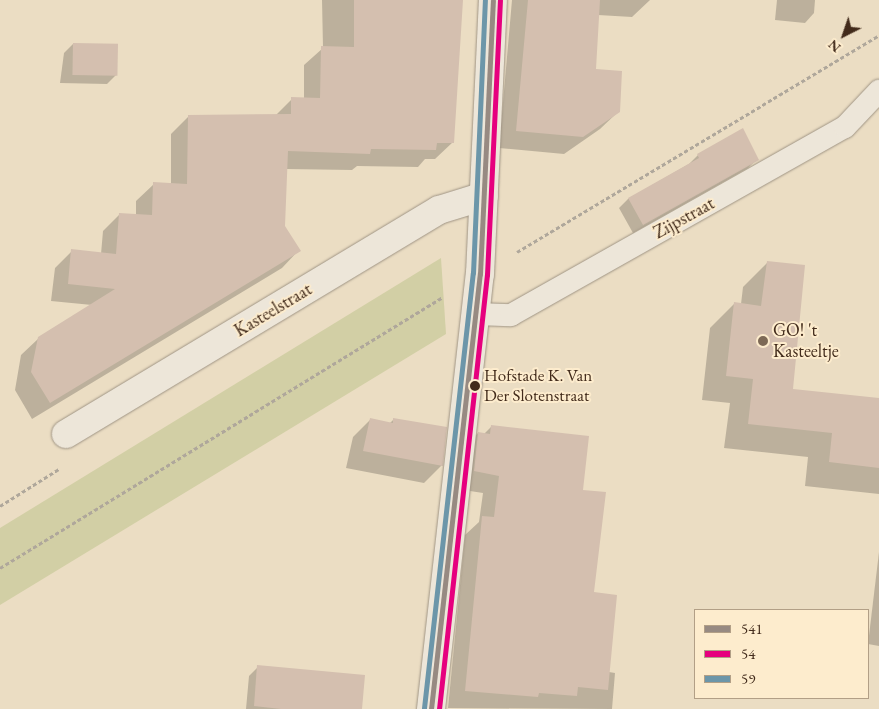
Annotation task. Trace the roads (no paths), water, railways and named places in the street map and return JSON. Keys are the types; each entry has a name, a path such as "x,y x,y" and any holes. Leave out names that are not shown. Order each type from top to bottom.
{"street":[{"path":"431,709 480,274 493,0"},
{"name":"Kasteelstraat","path":"66,434 439,210 484,196"}],"lane":[{"name":"Zijpstraat","path":"476,314 511,315 844,128 879,91"}],"place":[{"name":"GO! 't Kasteeltje","path":"763,341"},
{"name":"Hofstade K. Van Der Slotenstraat","path":"475,386"}]}
